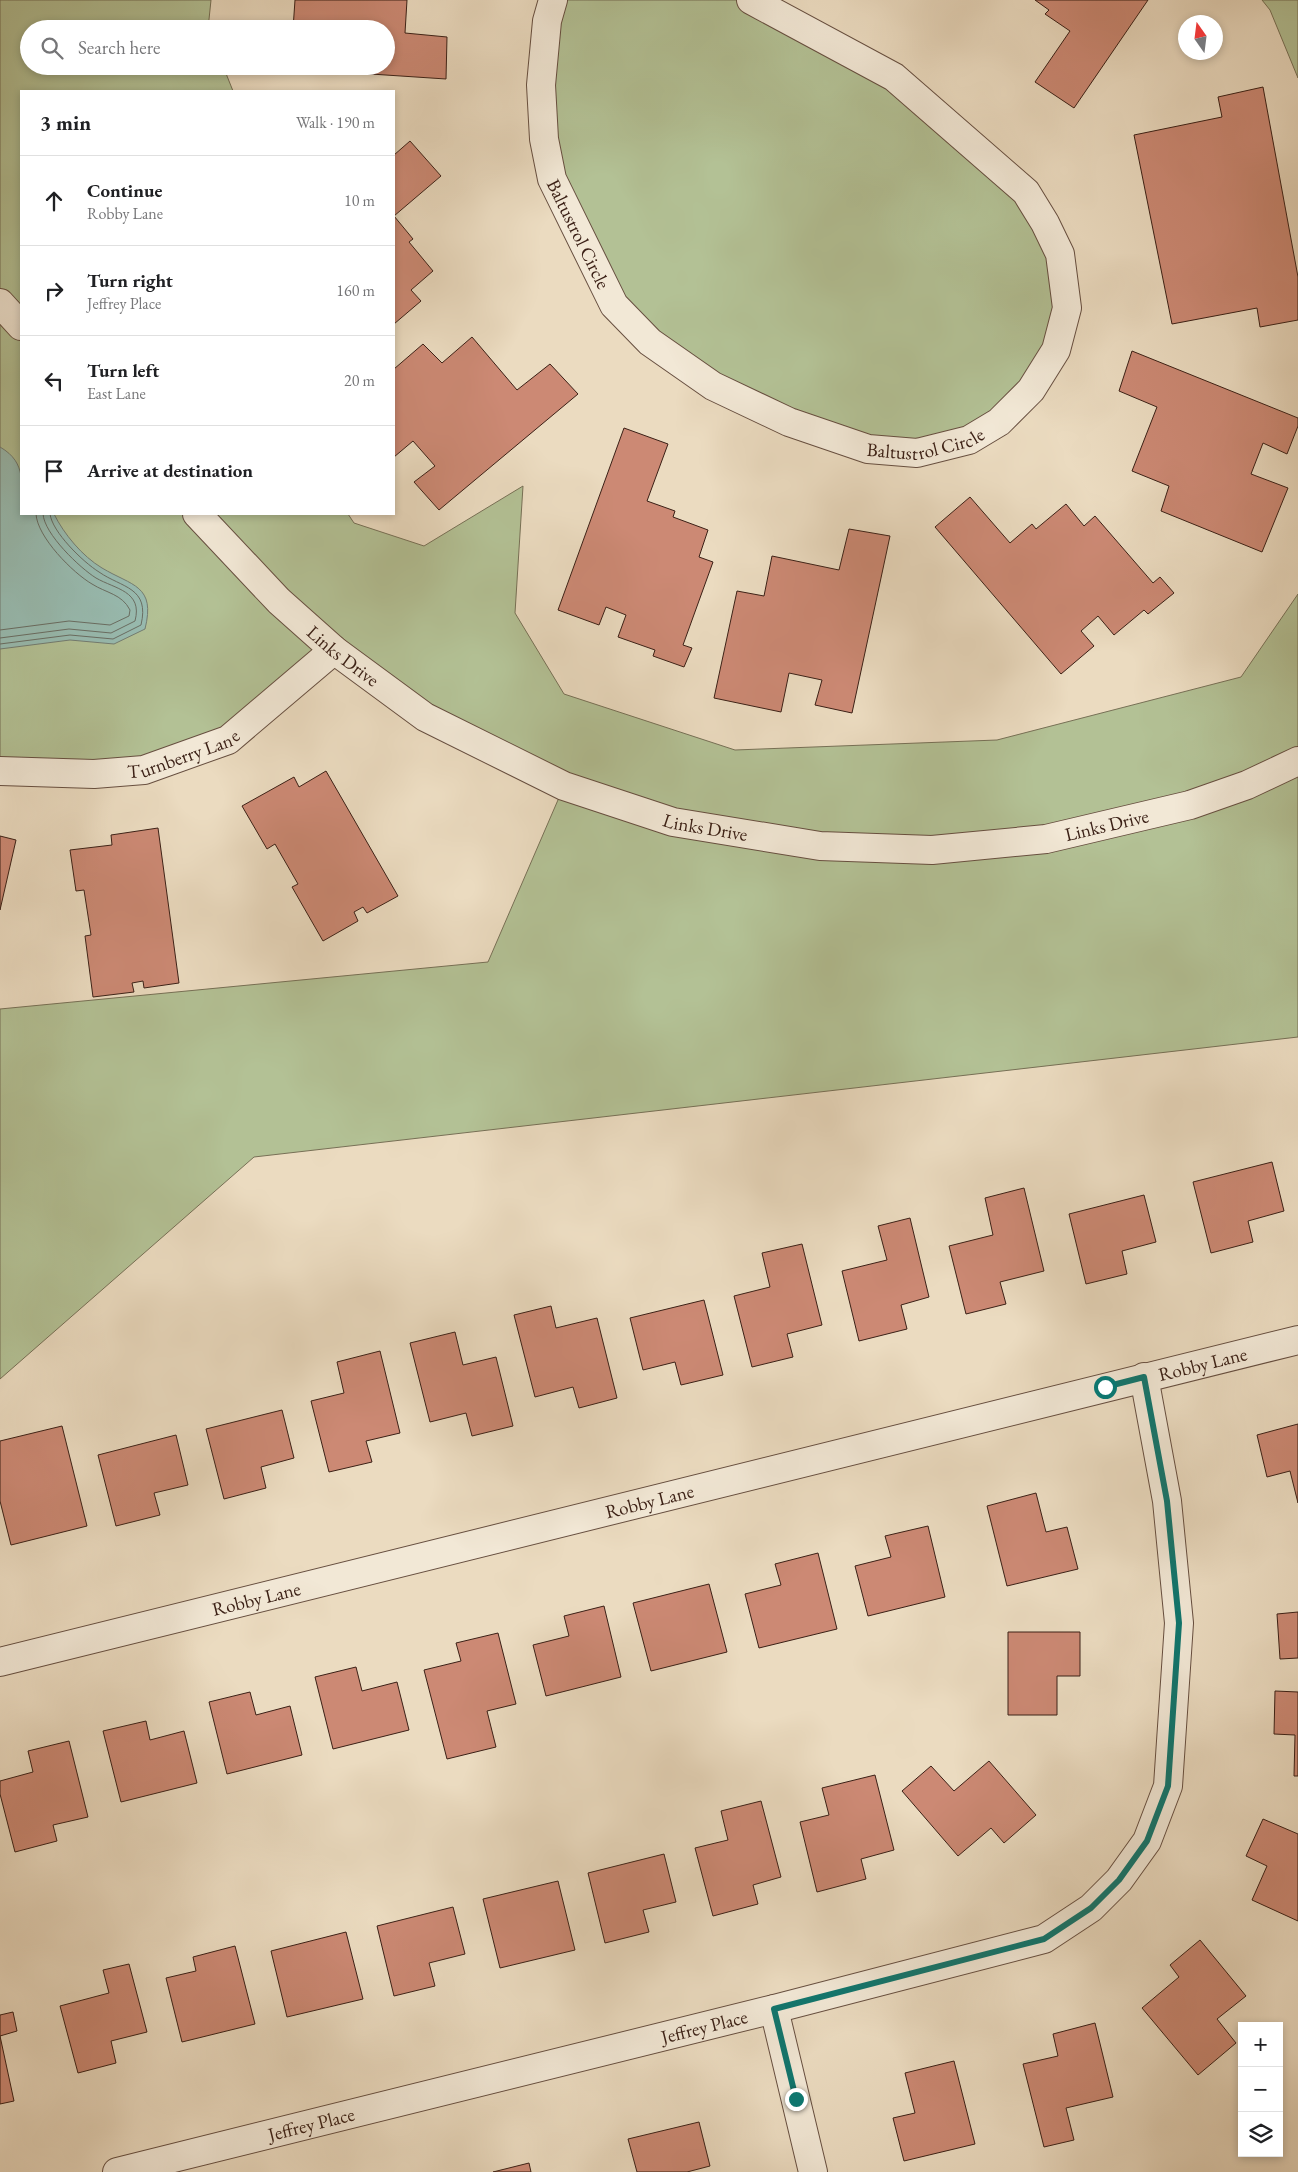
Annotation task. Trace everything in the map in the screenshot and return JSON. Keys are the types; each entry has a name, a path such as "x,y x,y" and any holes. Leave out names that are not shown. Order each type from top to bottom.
{"street":[{"name":"Baltustrol Circle","path":"553,0 547,21 540,85 544,139 552,179 614,305 650,342 713,386 789,422 868,449 917,453 969,440 999,422 1031,390 1056,350 1066,308 1060,254 1045,223 1026,192 894,77 751,0"},
{"path":"0,303 20,325"},
{"name":"Links Drive","path":"198,515 279,601 334,650 424,717 564,786 673,822 820,846 932,850 1046,839 1190,805 1247,784 1298,761"},
{"name":"Turnberry Lane","path":"0,771 94,774 144,770 228,740 334,650"},
{"name":"Robby Lane","path":"0,1662 1298,1340"},
{"name":"Jeffrey Place","path":"118,2172 774,2009 1044,1939 1091,1908 1119,1880 1147,1841 1168,1786 1179,1623 1167,1501 1144,1377"},
{"path":"774,2009 813,2172"}],"green space":[{"path":"0,0 211,0 209,20 20,20 20,75 227,75 233,90 20,90 20,515 349,515 354,523 424,546 523,486 515,613 564,694 735,750 997,740 1241,677 1298,594 1298,1037 254,1157 0,1379 0,1009 488,962 564,786 334,650 228,740 144,770 0,771"},
{"path":"553,0 751,0 894,77 1026,192 1067,308 999,422 868,449 650,342 552,179"},
{"path":"1262,0 1298,0 1298,78 1270,10"}],"water":[{"path":"0,447 9,453 19,468 20,515 55,515 68,537 87,557 102,568 139,589 147,603 148,614 145,629 114,644 70,640 0,649"}],"building":[{"path":"295,0 407,0 405,33 447,37 446,79 386,75 395,75 395,20 294,20"},
{"path":"1035,0 1148,0 1074,108 1035,82 1070,31 1045,14 1049,10"},
{"path":"1263,87 1298,277 1298,320 1260,327 1257,308 1172,324 1134,135 1222,117 1218,97"},
{"path":"410,141 441,176 395,215 395,154"},
{"path":"395,217 413,239 409,242 433,271 411,290 421,301 395,323"},
{"path":"472,337 517,390 550,364 578,394 439,510 414,482 435,466 413,441 395,456 395,368 423,344 442,363"},
{"path":"1132,351 1298,418 1298,426 1287,454 1263,443 1251,474 1288,488 1262,552 1161,511 1169,486 1132,471 1157,407 1119,391"},
{"path":"624,428 668,444 647,501 675,511 673,517 708,530 699,557 713,562 683,645 692,648 684,667 653,656 655,650 618,637 626,615 606,607 599,625 558,610"},
{"path":"970,497 1010,543 1032,524 1036,529 1066,504 1084,526 1095,516 1153,583 1160,577 1174,593 1148,614 1144,610 1114,635 1098,616 1081,631 1094,646 1061,674 935,527"},
{"path":"849,529 890,536 852,713 815,705 822,680 789,673 781,712 714,698 737,591 764,596 772,556 839,570"},
{"path":"326,771 398,896 367,913 363,907 354,912 358,921 323,941 292,887 298,884 275,844 267,849 242,806 294,777 299,787"},
{"path":"158,828 179,983 144,988 143,981 132,983 134,992 93,997 85,936 91,935 84,890 76,891 70,850 112,845 111,835"},
{"path":"0,836 16,840 0,910"},
{"path":"1272,1162 1284,1211 1248,1221 1253,1242 1211,1253 1193,1182"},
{"path":"1024,1188 1044,1271 1000,1282 1006,1304 966,1314 949,1246 993,1235 985,1198"},
{"path":"1144,1195 1156,1242 1122,1251 1127,1274 1086,1284 1069,1214"},
{"path":"910,1218 929,1297 901,1305 907,1329 859,1341 842,1271 887,1260 878,1226"},
{"path":"802,1244 822,1325 787,1334 793,1357 752,1367 734,1296 770,1287 762,1253"},
{"path":"704,1300 723,1375 681,1385 675,1362 643,1370 630,1318"},
{"path":"551,1306 556,1328 597,1318 617,1398 579,1408 573,1387 535,1397 514,1315"},
{"path":"455,1332 463,1365 496,1357 513,1426 472,1436 466,1413 430,1422 410,1343"},
{"path":"380,1351 400,1433 366,1441 372,1462 329,1472 311,1401 344,1393 337,1362"},
{"path":"282,1410 294,1458 261,1467 266,1488 224,1499 206,1429"},
{"path":"1298,1424 1298,1503 1290,1471 1267,1477 1257,1435"},
{"path":"62,1426 87,1526 11,1545 0,1501 0,1441"},
{"path":"176,1435 188,1485 154,1493 160,1515 116,1526 98,1455"},
{"path":"1036,1493 1046,1532 1067,1527 1078,1569 1007,1586 987,1506"},
{"path":"928,1526 945,1597 868,1616 855,1566 891,1557 885,1536"},
{"path":"818,1553 837,1629 759,1648 745,1594 781,1585 775,1564"},
{"path":"709,1584 727,1652 651,1671 633,1603"},
{"path":"604,1606 621,1677 546,1696 533,1645 569,1636 564,1616"},
{"path":"1298,1612 1298,1658 1280,1659 1277,1614"},
{"path":"1008,1632 1080,1632 1080,1676 1057,1676 1057,1715 1008,1715"},
{"path":"498,1633 516,1704 487,1711 496,1747 447,1759 424,1670 461,1661 456,1643"},
{"path":"356,1667 362,1691 397,1682 409,1730 333,1749 315,1677"},
{"path":"1275,1691 1298,1692 1298,1776 1294,1776 1295,1735 1274,1734"},
{"path":"250,1692 256,1715 290,1706 302,1755 227,1774 209,1702"},
{"path":"146,1721 150,1740 184,1731 197,1783 121,1802 103,1731"},
{"path":"69,1741 88,1817 53,1825 57,1841 15,1852 0,1794 0,1781 33,1772 28,1751"},
{"path":"989,1761 1036,1815 1004,1843 991,1828 958,1856 902,1791 931,1766 954,1791"},
{"path":"875,1775 894,1850 861,1859 866,1879 817,1892 800,1822 829,1815 822,1788"},
{"path":"761,1801 781,1877 753,1885 758,1904 713,1916 695,1848 728,1840 721,1811"},
{"path":"1263,1819 1298,1834 1298,1921 1252,1900 1267,1866 1246,1856"},
{"path":"664,1854 676,1902 643,1910 649,1932 605,1943 588,1873"},
{"path":"558,1881 575,1950 500,1968 483,1899"},
{"path":"453,1907 465,1954 429,1963 435,1986 394,1996 377,1926"},
{"path":"346,1932 363,1999 287,2017 271,1951"},
{"path":"1200,1940 1246,1996 1217,2019 1236,2043 1198,2075 1142,2008 1179,1977 1170,1965"},
{"path":"235,1946 255,2024 182,2042 166,1978 196,1971 193,1957"},
{"path":"129,1964 147,2032 111,2041 116,2063 78,2073 60,2006 109,1993 103,1970"},
{"path":"13,2012 17,2031 0,2036 0,2015"},
{"path":"1095,2023 1113,2097 1066,2108 1074,2140 1044,2147 1023,2064 1058,2056 1053,2034"},
{"path":"0,2036 14,2101 0,2104"},
{"path":"954,2061 975,2144 904,2161 893,2118 915,2113 905,2073"},
{"path":"699,2122 710,2166 687,2172 637,2172 628,2139"},
{"path":"529,2163 531,2172 493,2172"}],"route":[{"path":"796,2099 774,2009 1044,1939 1091,1908 1119,1880 1147,1841 1168,1786 1179,1623 1167,1501 1144,1377 1105,1387"}]}
